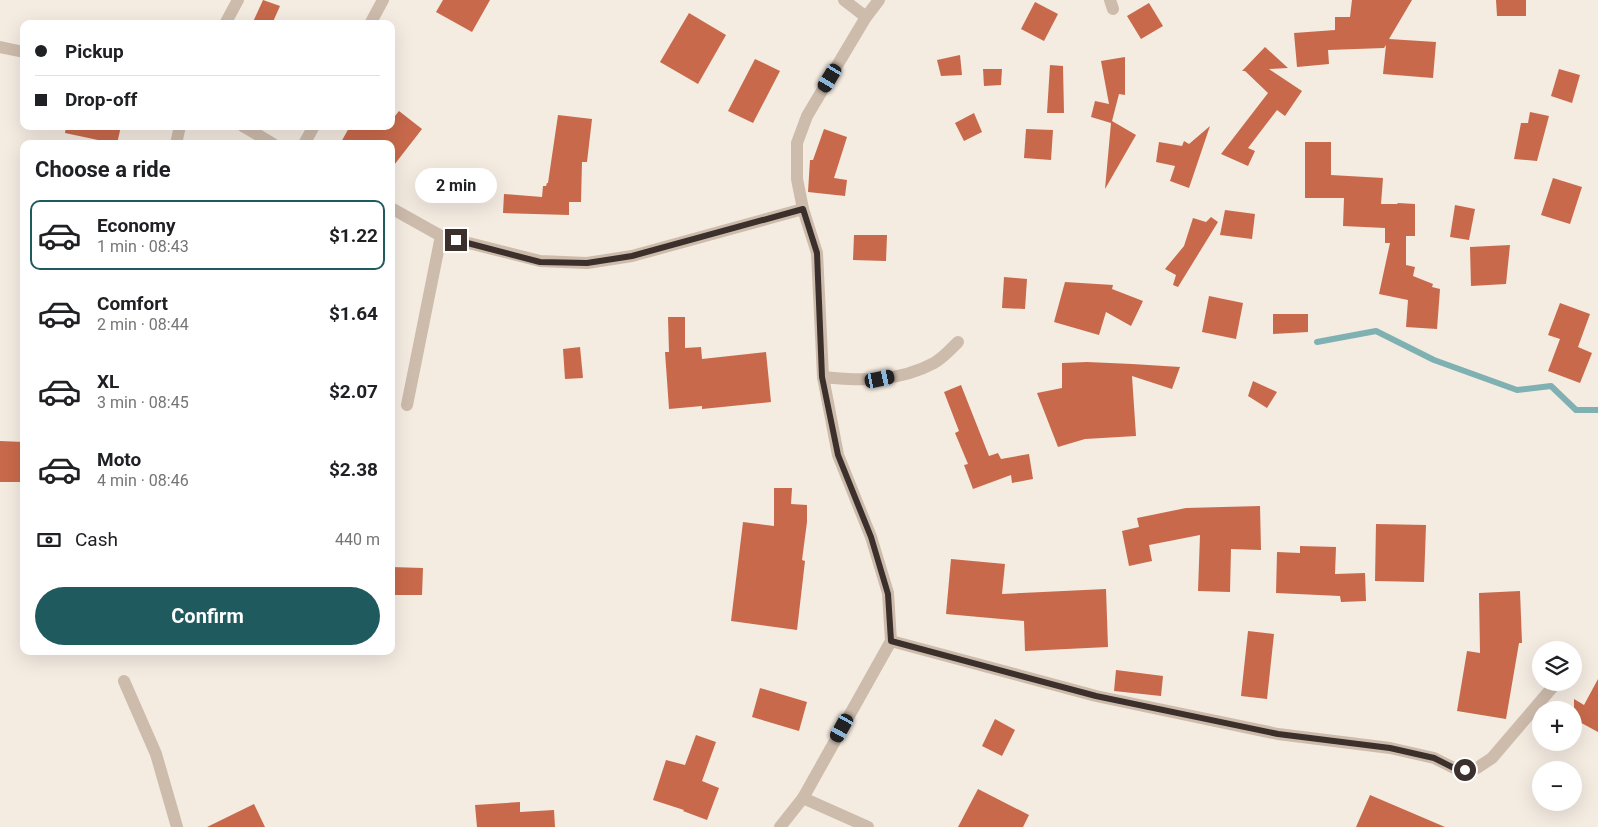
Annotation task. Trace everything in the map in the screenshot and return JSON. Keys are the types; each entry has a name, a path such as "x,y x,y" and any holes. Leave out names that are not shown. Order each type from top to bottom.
{"street":[{"path":"227,20 238,0"},
{"path":"372,20 383,0"},
{"path":"844,0 866,17"},
{"path":"780,827 803,798 891,641 888,594 871,537 838,455 822,377 817,253 803,209 797,179 797,142 807,116 866,17 879,0"},
{"path":"0,47 20,51"},
{"path":"250,130 267,140"},
{"path":"395,210 441,236 540,262 587,263 632,256 803,209"},
{"path":"407,404 441,236"},
{"path":"822,377 852,380 880,379 911,373 936,362 958,342"},
{"path":"891,641 1096,696 1278,734 1390,748 1434,758 1456,769 1465,770 1477,768 1492,758 1548,691"},
{"path":"124,681 156,754 177,827"},
{"path":"803,798 868,827"}],"building":[{"path":"263,0 280,6 274,20 254,20"},
{"path":"443,0 490,0 472,32 436,12"},
{"path":"1352,0 1412,0 1389,39 1436,42 1433,78 1383,74 1386,45 1384,48 1328,50 1329,64 1297,67 1294,33 1335,30 1335,17 1350,17"},
{"path":"1496,0 1526,0 1526,16 1497,16"},
{"path":"1035,2 1058,14 1044,41 1021,29"},
{"path":"1149,3 1163,26 1141,39 1127,16"},
{"path":"689,13 726,35 698,84 660,62"},
{"path":"1265,47 1288,68 1269,69 1302,91 1285,116 1277,110 1248,148 1255,151 1248,166 1221,154 1268,93 1245,71 1242,71"},
{"path":"960,55 962,75 941,76 937,60"},
{"path":"1125,57 1125,95 1119,94 1112,121 1136,135 1105,189 1111,123 1091,117 1095,101 1109,104 1101,61"},
{"path":"755,59 780,71 753,123 728,111"},
{"path":"1050,65 1063,66 1064,113 1047,113"},
{"path":"983,69 1002,69 1001,85 984,86"},
{"path":"1559,69 1580,75 1572,103 1551,96"},
{"path":"399,111 422,129 395,164 395,140 342,140 348,130 395,130 395,116"},
{"path":"1530,112 1549,116 1537,161 1514,159 1521,123 1528,123"},
{"path":"974,113 982,132 964,141 955,123"},
{"path":"558,115 592,119 587,162 582,162 581,202 569,202 569,215 503,213 504,194 542,197 543,186 546,186 548,183"},
{"path":"1210,126 1189,188 1170,181 1175,166 1156,162 1159,142 1182,146 1184,141 1189,144"},
{"path":"824,129 847,137 834,178 847,180 845,196 808,192 810,160 813,160"},
{"path":"1026,129 1053,130 1051,160 1024,158"},
{"path":"65,130 120,130 118,140 98,140 65,133"},
{"path":"1305,142 1331,142 1331,175 1383,178 1381,204 1415,204 1415,236 1406,236 1406,265 1415,267 1413,276 1433,284 1432,287 1440,289 1437,329 1406,327 1408,300 1379,294 1390,243 1385,243 1385,228 1343,226 1344,198 1305,198"},
{"path":"1553,178 1582,187 1570,224 1541,215"},
{"path":"1455,205 1475,209 1469,240 1450,237"},
{"path":"1225,210 1255,214 1252,239 1220,235"},
{"path":"1211,217 1218,222 1178,287 1173,285 1176,275 1165,269 1184,246 1193,218 1206,222"},
{"path":"854,235 887,235 886,261 853,260"},
{"path":"1510,245 1506,284 1471,286 1470,247"},
{"path":"1004,277 1027,279 1025,309 1002,308"},
{"path":"1065,282 1113,285 1112,289 1143,301 1131,326 1106,312 1099,335 1054,322"},
{"path":"1209,296 1243,303 1236,339 1202,332"},
{"path":"1560,303 1590,314 1578,347 1592,353 1580,383 1548,371 1560,339 1548,335"},
{"path":"1273,314 1308,314 1308,332 1273,334"},
{"path":"668,317 685,317 685,348 701,347 702,359 766,352 771,402 702,409 702,406 669,409 665,352 669,352"},
{"path":"580,347 583,378 565,379 563,349"},
{"path":"1087,362 1180,367 1172,389 1132,376 1136,436 1085,439 1058,447 1037,393 1062,388 1062,363"},
{"path":"1253,381 1277,392 1267,408 1248,396"},
{"path":"961,385 989,456 998,453 1001,459 1029,454 1033,479 1012,483 1011,475 973,489 964,465 968,464 955,433 959,431 944,392"},
{"path":"0,441 20,442 20,482 0,482"},
{"path":"774,488 792,488 791,504 807,505 807,522 802,560 805,561 797,630 731,621 743,522 774,526"},
{"path":"1260,506 1261,550 1231,549 1230,592 1198,591 1200,535 1149,545 1152,561 1129,566 1122,531 1139,527 1137,518 1186,508"},
{"path":"1376,524 1426,525 1424,582 1375,581"},
{"path":"1300,546 1336,547 1335,574 1365,573 1366,601 1341,602 1340,596 1276,593 1277,552 1300,553"},
{"path":"951,559 1005,564 1002,594 1106,589 1108,647 1025,651 1024,621 946,614"},
{"path":"395,567 423,568 422,595 395,595"},
{"path":"1520,591 1522,643 1519,643 1506,719 1457,711 1467,651 1480,653 1479,593"},
{"path":"1248,631 1274,634 1267,699 1241,696"},
{"path":"1116,670 1163,676 1161,696 1114,691"},
{"path":"1598,679 1598,732 1582,723 1582,704 1584,705"},
{"path":"760,688 807,702 799,731 752,717"},
{"path":"995,719 1015,730 1002,756 982,746"},
{"path":"696,735 716,742 702,781 719,788 707,820 653,800 666,760 685,765"},
{"path":"978,789 1029,815 1023,827 958,827"},
{"path":"1370,795 1445,827 1356,827"},
{"path":"520,802 520,812 554,810 555,827 477,827 475,805"},
{"path":"254,804 265,827 207,827"}],"waterway":[{"path":"1317,342 1376,331 1434,360 1517,390 1551,386 1576,410 1598,410"}],"route":[{"path":"456,240 540,262 587,263 632,256 803,209 817,253 822,377 838,455 871,537 888,594 891,641 1096,696 1278,734 1390,748 1434,758 1456,769 1465,770"}]}
